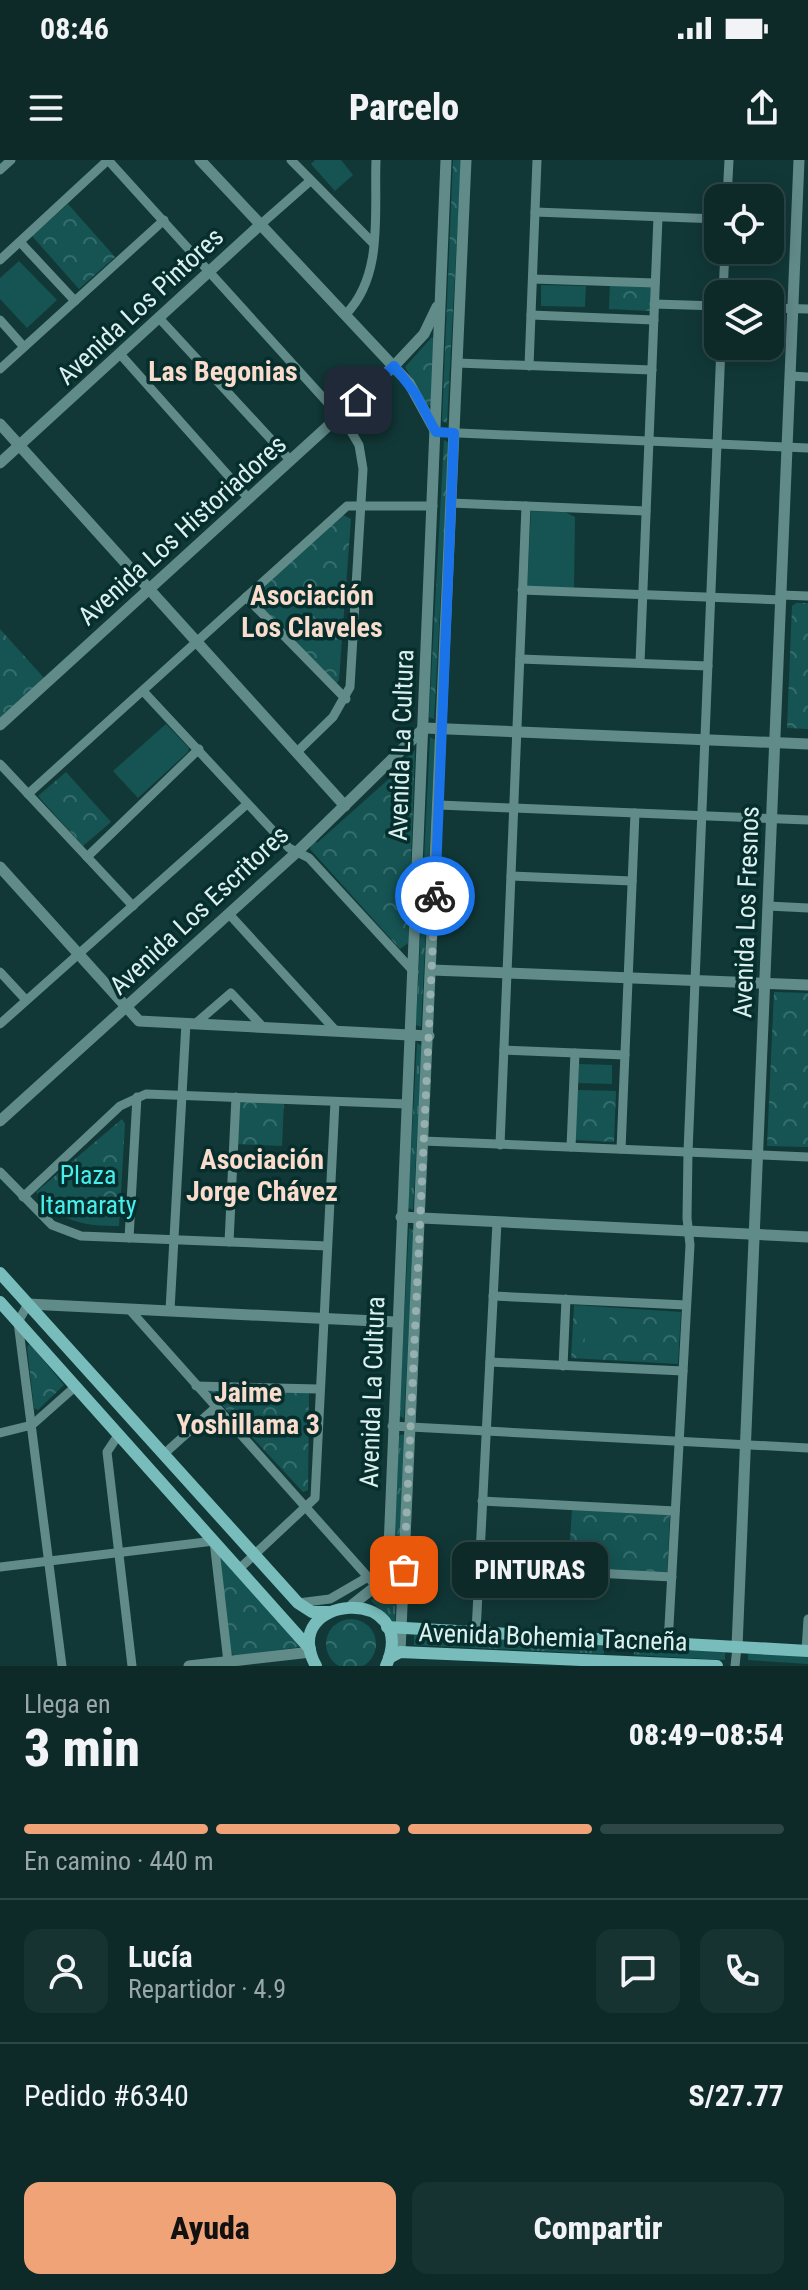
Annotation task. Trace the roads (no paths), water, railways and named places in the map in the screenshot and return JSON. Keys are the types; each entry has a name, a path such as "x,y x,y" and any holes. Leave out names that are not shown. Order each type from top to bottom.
{"main road":[{"path":"0,1273 298,1603 312,1612 328,1612 352,1605 372,1612 387,1627 394,1661"},
{"path":"0,1302 239,1569 312,1658"},
{"path":"312,1658 314,1628 328,1612"},
{"name":"Avenida Bohemia Tacneña","path":"387,1627 807,1651"},
{"name":"Avenida Bohemia Tacneña","path":"394,1661 717,1666"}],"street":[{"path":"0,170 11,160"},
{"path":"0,260 108,160 352,430 362,453 352,676 346,699 323,728 298,751"},
{"path":"200,160 394,366 415,393 436,432 808,448"},
{"path":"291,160 373,243"},
{"path":"346,314 368,284 376,160"},
{"name":"Avenida La Cultura","path":"372,1581 389,1548 446,160"},
{"name":"Avenida La Cultura","path":"394,1661 401,1627 466,160"},
{"path":"529,366 537,160"},
{"path":"728,184 729,160"},
{"name":"Avenida Los Fresnos","path":"735,1666 799,160"},
{"name":"Avenida Los Pintores","path":"0,463 310,181"},
{"path":"535,212 704,219"},
{"path":"640,663 658,217"},
{"path":"0,369 164,220"},
{"path":"20,242 75,301"},
{"path":"533,279 655,283"},
{"name":"Avenida Los Historiadores","path":"0,725 394,366 424,334 435,313 442,287"},
{"path":"654,304 704,306"},
{"path":"784,308 808,309"},
{"path":"531,315 654,320"},
{"path":"159,318 291,461"},
{"path":"0,320 24,347"},
{"path":"120,354 249,499"},
{"path":"668,1644 686,1305 688,1152 720,360"},
{"path":"457,363 652,370"},
{"path":"790,376 808,377"},
{"path":"0,424 345,806"},
{"path":"451,503 646,511"},
{"path":"28,794 347,506 433,506"},
{"path":"500,1145 526,506"},
{"path":"522,590 711,598 808,596"},
{"path":"246,597 346,699"},
{"path":"520,659 708,666"},
{"path":"143,691 289,848 309,858 414,972"},
{"path":"424,728 808,744"},
{"name":"Avenida Los Escritores","path":"0,1121 297,852 424,728"},
{"path":"87,857 199,749"},
{"path":"0,764 133,906"},
{"path":"0,1024 247,804"},
{"path":"439,805 808,820"},
{"path":"621,1149 635,813"},
{"path":"0,867 139,1021 429,1036"},
{"path":"511,876 632,881"},
{"path":"768,906 808,908"},
{"path":"229,914 336,1031"},
{"path":"432,970 808,985"},
{"path":"0,972 26,1000"},
{"path":"170,1310 181,1093 190,1024 231,993 263,1027"},
{"path":"504,1050 625,1055"},
{"path":"571,1147 575,1053"},
{"path":"23,1197 120,1106 137,1097 181,1093 407,1104"},
{"path":"129,1238 137,1097"},
{"path":"229,1242 236,1097"},
{"path":"239,1569 315,1498 335,1102"},
{"path":"423,1141 808,1157"},
{"path":"0,1172 52,1225 66,1232 129,1238 327,1246"},
{"path":"401,1217 808,1237"},
{"path":"476,1632 497,1222"},
{"path":"493,1296 686,1305"},
{"path":"563,1366 566,1299"},
{"path":"62,1666 18,1322 28,1304 396,1322"},
{"path":"129,1309 372,1581"},
{"path":"490,1362 683,1371"},
{"path":"0,1433 32,1425 76,1386"},
{"path":"196,1386 319,1389"},
{"path":"164,1454 216,1407"},
{"path":"392,1426 808,1448"},
{"path":"119,1434 107,1452 132,1666"},
{"path":"482,1501 675,1511"},
{"path":"0,1567 214,1541 228,1662"},
{"path":"479,1567 672,1577"},
{"path":"298,1603 330,1599 372,1581"},
{"path":"352,1605 372,1581"},
{"path":"807,1651 808,1619"},
{"path":"618,1664 619,1642"},
{"path":"189,1666 312,1658"}],"place":[{"name":"PINTURAS","path":"404,1570"}],"district":[{"name":"Las Begonias","path":"223,371"},
{"name":"Asociación Los Claveles","path":"312,611"},
{"name":"Asociación Jorge Chávez","path":"262,1175"},
{"name":"Jaime Yoshillama 3","path":"248,1408"}],"park label":[{"name":"Plaza Itamaraty","path":"88,1190"}]}
